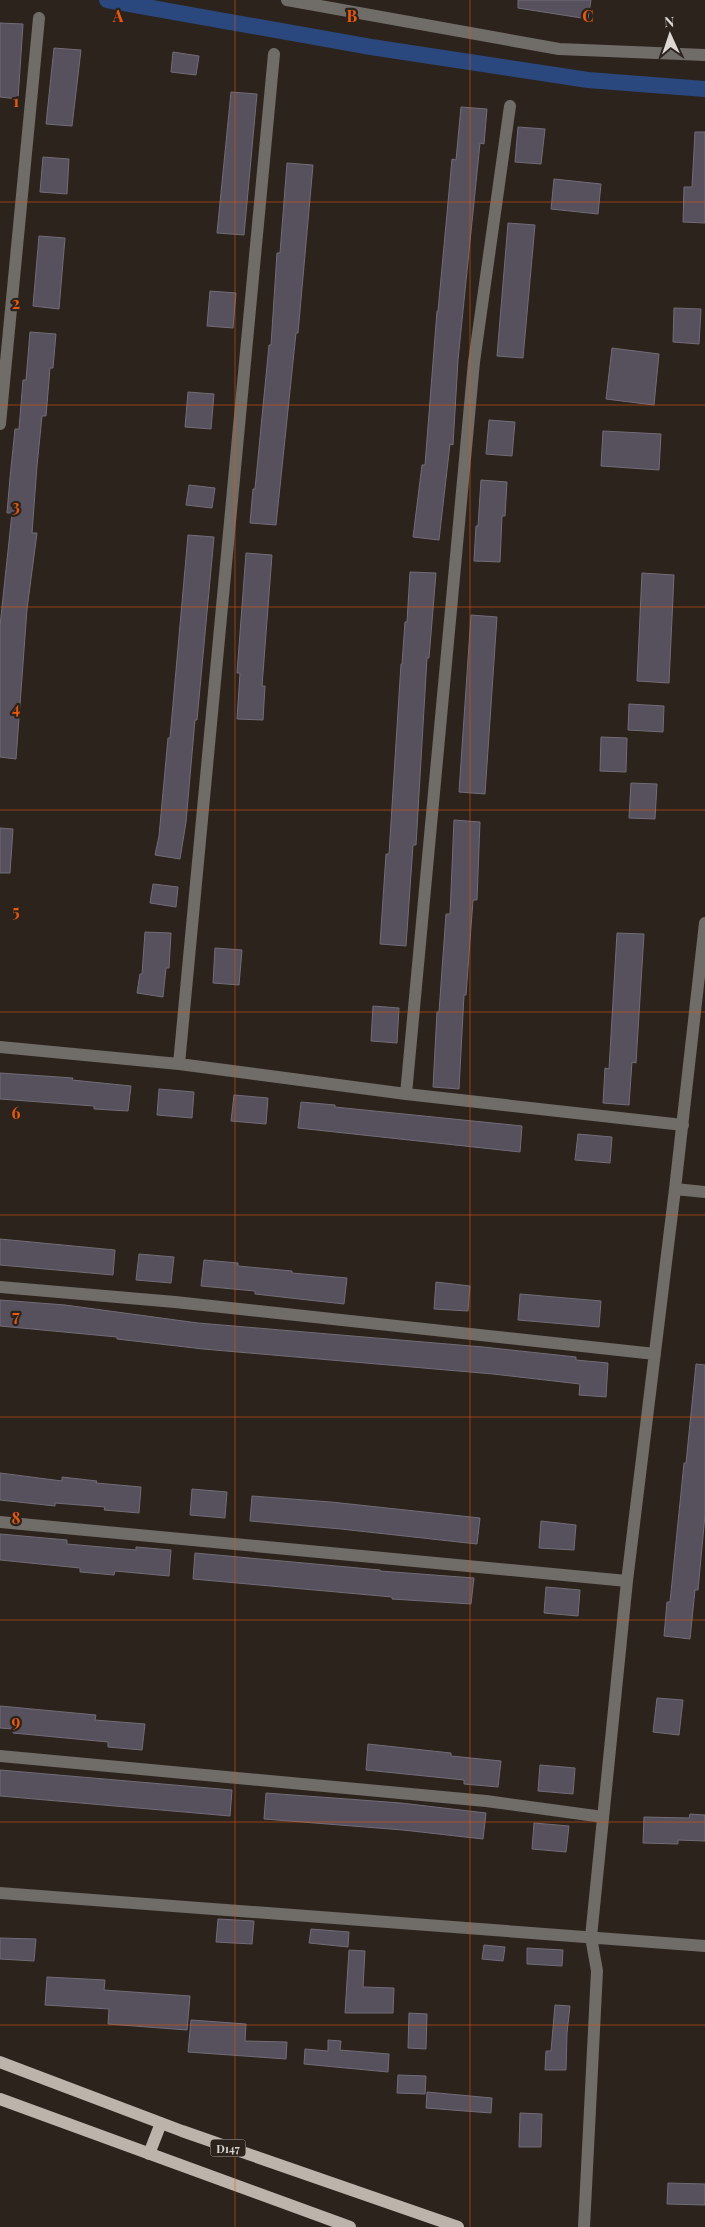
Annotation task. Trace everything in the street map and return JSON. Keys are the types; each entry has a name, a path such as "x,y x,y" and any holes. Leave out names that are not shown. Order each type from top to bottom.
{"main road":[{"name":"D147","path":"0,2062 161,2123 458,2227"},
{"name":"D147","path":"0,2099 350,2227"},
{"path":"149,2154 161,2123"},
{"path":"413,2227 417,2214"}],"street":[{"path":"287,0 559,49 705,55"},
{"path":"0,424 39,18"},
{"path":"179,1064 274,54"},
{"path":"406,1094 474,362 510,106"},
{"path":"584,2227 597,1971 591,1937 627,1581 683,1124 705,922"},
{"path":"0,1047 179,1064 406,1094 683,1124"},
{"path":"675,1189 705,1192"},
{"path":"0,1287 175,1302 655,1354"},
{"path":"0,1522 627,1581"},
{"path":"0,1756 486,1801 603,1817"},
{"path":"0,1893 705,1946"}],"building":[{"path":"518,0 591,0 588,19 518,8"},
{"path":"0,23 23,24 18,99 0,97"},
{"path":"54,48 81,50 72,126 46,124"},
{"path":"173,52 199,56 196,75 171,72"},
{"path":"231,92 257,94 244,235 217,233"},
{"path":"461,107 487,109 484,144 480,143 458,360 453,445 450,444 439,540 413,537 422,465 425,465 437,311 452,159 456,160"},
{"path":"518,127 545,129 541,164 515,162"},
{"path":"695,132 705,132 705,223 683,222 684,187 692,187"},
{"path":"43,157 69,159 67,194 40,192"},
{"path":"287,163 313,165 298,333 296,333 276,525 250,523 269,345 271,345 277,253 280,253"},
{"path":"554,179 601,184 598,214 551,209"},
{"path":"508,223 535,225 523,358 497,356"},
{"path":"39,236 65,238 59,309 33,306"},
{"path":"210,291 236,293 233,328 207,326"},
{"path":"674,308 701,309 699,344 673,342"},
{"path":"30,332 56,334 53,368 50,368 46,416 42,416 37,466 32,533 37,533 27,609 16,759 0,757 0,626 12,513 7,513 15,429 19,429 23,380 26,380"},
{"path":"612,348 659,354 654,405 606,399"},
{"path":"188,392 214,394 211,429 185,427"},
{"path":"489,420 515,422 512,456 486,454"},
{"path":"603,431 661,434 659,470 601,466"},
{"path":"481,480 507,482 505,516 502,516 500,562 474,561"},
{"path":"189,485 215,488 212,508 186,505"},
{"path":"188,535 214,537 197,720 195,720 186,822 180,859 155,855 159,836 168,738 170,738"},
{"path":"246,553 272,555 262,686 265,686 263,720 237,719 240,673 237,673"},
{"path":"410,572 436,573 429,658 427,658 416,845 413,845 406,946 380,944 386,854 389,854 401,664 405,622 407,622"},
{"path":"642,573 674,575 669,683 637,681"},
{"path":"471,615 497,617 485,794 459,792"},
{"path":"629,704 664,706 663,732 628,730"},
{"path":"601,737 627,738 626,772 600,771"},
{"path":"631,783 657,784 655,819 629,818"},
{"path":"454,820 480,822 477,900 473,900 466,995 464,995 459,1089 433,1087 437,1012 439,1012 446,914 450,914"},
{"path":"0,828 13,829 10,873 0,873"},
{"path":"153,884 178,887 176,907 150,903"},
{"path":"145,932 171,933 169,968 166,968 163,997 137,993 140,974 142,974"},
{"path":"617,933 644,934 636,1063 632,1062 629,1105 603,1103 605,1068 609,1069"},
{"path":"215,948 242,950 239,985 213,983"},
{"path":"373,1006 399,1008 397,1043 371,1041"},
{"path":"0,1073 73,1078 72,1080 131,1086 128,1111 94,1109 94,1106 0,1099"},
{"path":"159,1089 194,1092 192,1118 157,1115"},
{"path":"234,1095 268,1098 266,1124 231,1121"},
{"path":"301,1102 522,1126 520,1152 298,1128"},
{"path":"578,1134 612,1137 610,1163 575,1160"},
{"path":"0,1239 115,1250 113,1275 0,1265"},
{"path":"139,1254 174,1257 171,1283 136,1280"},
{"path":"204,1260 238,1263 238,1266 292,1271 292,1273 347,1278 344,1304 255,1294 255,1291 201,1286"},
{"path":"436,1282 470,1286 468,1311 434,1309"},
{"path":"520,1294 601,1301 599,1327 518,1320"},
{"path":"0,1300 65,1305 198,1323 483,1347 576,1357 576,1360 608,1363 606,1397 579,1395 580,1384 493,1374 203,1349 117,1339 117,1337 0,1326"},
{"path":"696,1364 705,1365 705,1515 698,1590 695,1590 690,1639 664,1636 667,1602 670,1602"},
{"path":"0,1473 62,1481 62,1477 97,1481 96,1483 141,1487 139,1513 104,1510 105,1507 55,1503 55,1506 0,1500"},
{"path":"192,1489 227,1492 225,1518 190,1515"},
{"path":"252,1496 331,1502 480,1518 477,1544 250,1521"},
{"path":"541,1521 576,1525 574,1550 539,1548"},
{"path":"0,1534 67,1540 67,1544 136,1550 136,1547 171,1550 169,1576 115,1571 114,1575 80,1572 80,1568 0,1560"},
{"path":"195,1553 474,1578 471,1604 392,1599 392,1597 193,1579"},
{"path":"546,1587 580,1590 578,1616 544,1613"},
{"path":"657,1698 683,1700 679,1735 653,1732"},
{"path":"0,1706 96,1715 95,1720 145,1724 142,1750 108,1747 108,1742 13,1733 13,1729 0,1728"},
{"path":"368,1744 451,1753 451,1756 501,1761 498,1787 464,1784 464,1780 366,1770"},
{"path":"540,1765 575,1768 573,1794 538,1791"},
{"path":"0,1770 232,1790 230,1816 0,1796"},
{"path":"266,1793 401,1803 486,1813 483,1839 403,1830 264,1819"},
{"path":"690,1814 705,1815 705,1841 678,1840 678,1844 643,1843 644,1817 689,1818"},
{"path":"534,1823 569,1826 566,1852 532,1849"},
{"path":"218,1919 254,1921 252,1944 216,1942"},
{"path":"311,1929 349,1932 348,1947 309,1943"},
{"path":"0,1938 36,1939 34,1961 0,1959"},
{"path":"484,1945 505,1947 503,1961 482,1959"},
{"path":"527,1948 563,1950 562,1966 527,1964"},
{"path":"349,1950 365,1951 363,1987 394,1988 393,2013 345,2013"},
{"path":"47,1977 105,1980 104,1990 190,1996 187,2030 108,2024 109,2009 45,2005"},
{"path":"555,2005 570,2006 566,2070 545,2070 546,2051 551,2051"},
{"path":"409,2013 427,2014 426,2049 408,2048"},
{"path":"191,2020 246,2024 245,2041 287,2042 286,2059 188,2052"},
{"path":"328,2040 341,2041 340,2050 389,2054 388,2072 304,2064 305,2049 328,2051"},
{"path":"398,2075 426,2076 425,2094 397,2093"},
{"path":"427,2092 492,2098 491,2113 426,2108"},
{"path":"520,2113 542,2114 541,2147 519,2147"},
{"path":"668,2183 705,2184 705,2205 667,2204"}],"waterway":[{"path":"107,0 371,47 588,80 705,89"}]}
